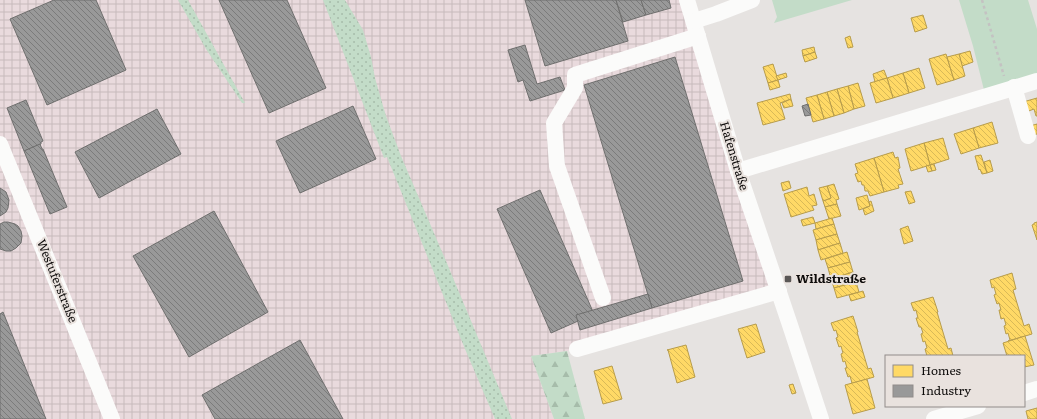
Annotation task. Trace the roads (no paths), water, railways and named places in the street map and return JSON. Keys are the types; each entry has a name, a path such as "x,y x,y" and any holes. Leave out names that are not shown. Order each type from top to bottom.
{"street":[{"name":"Hafenstraße","path":"687,0 738,171 821,419"},
{"path":"603,298 557,166 554,123 575,88 575,75 696,28 716,14 752,0"},
{"path":"738,171 1037,81"},
{"path":"1011,88 1028,136"},
{"name":"Westuferstraße","path":"0,144 62,293 112,419"},
{"path":"577,349 779,291"},
{"path":"1025,393 1037,389"},
{"path":"934,419 975,407"}],"place":[{"name":"Wildstraße","path":"788,279"}]}
